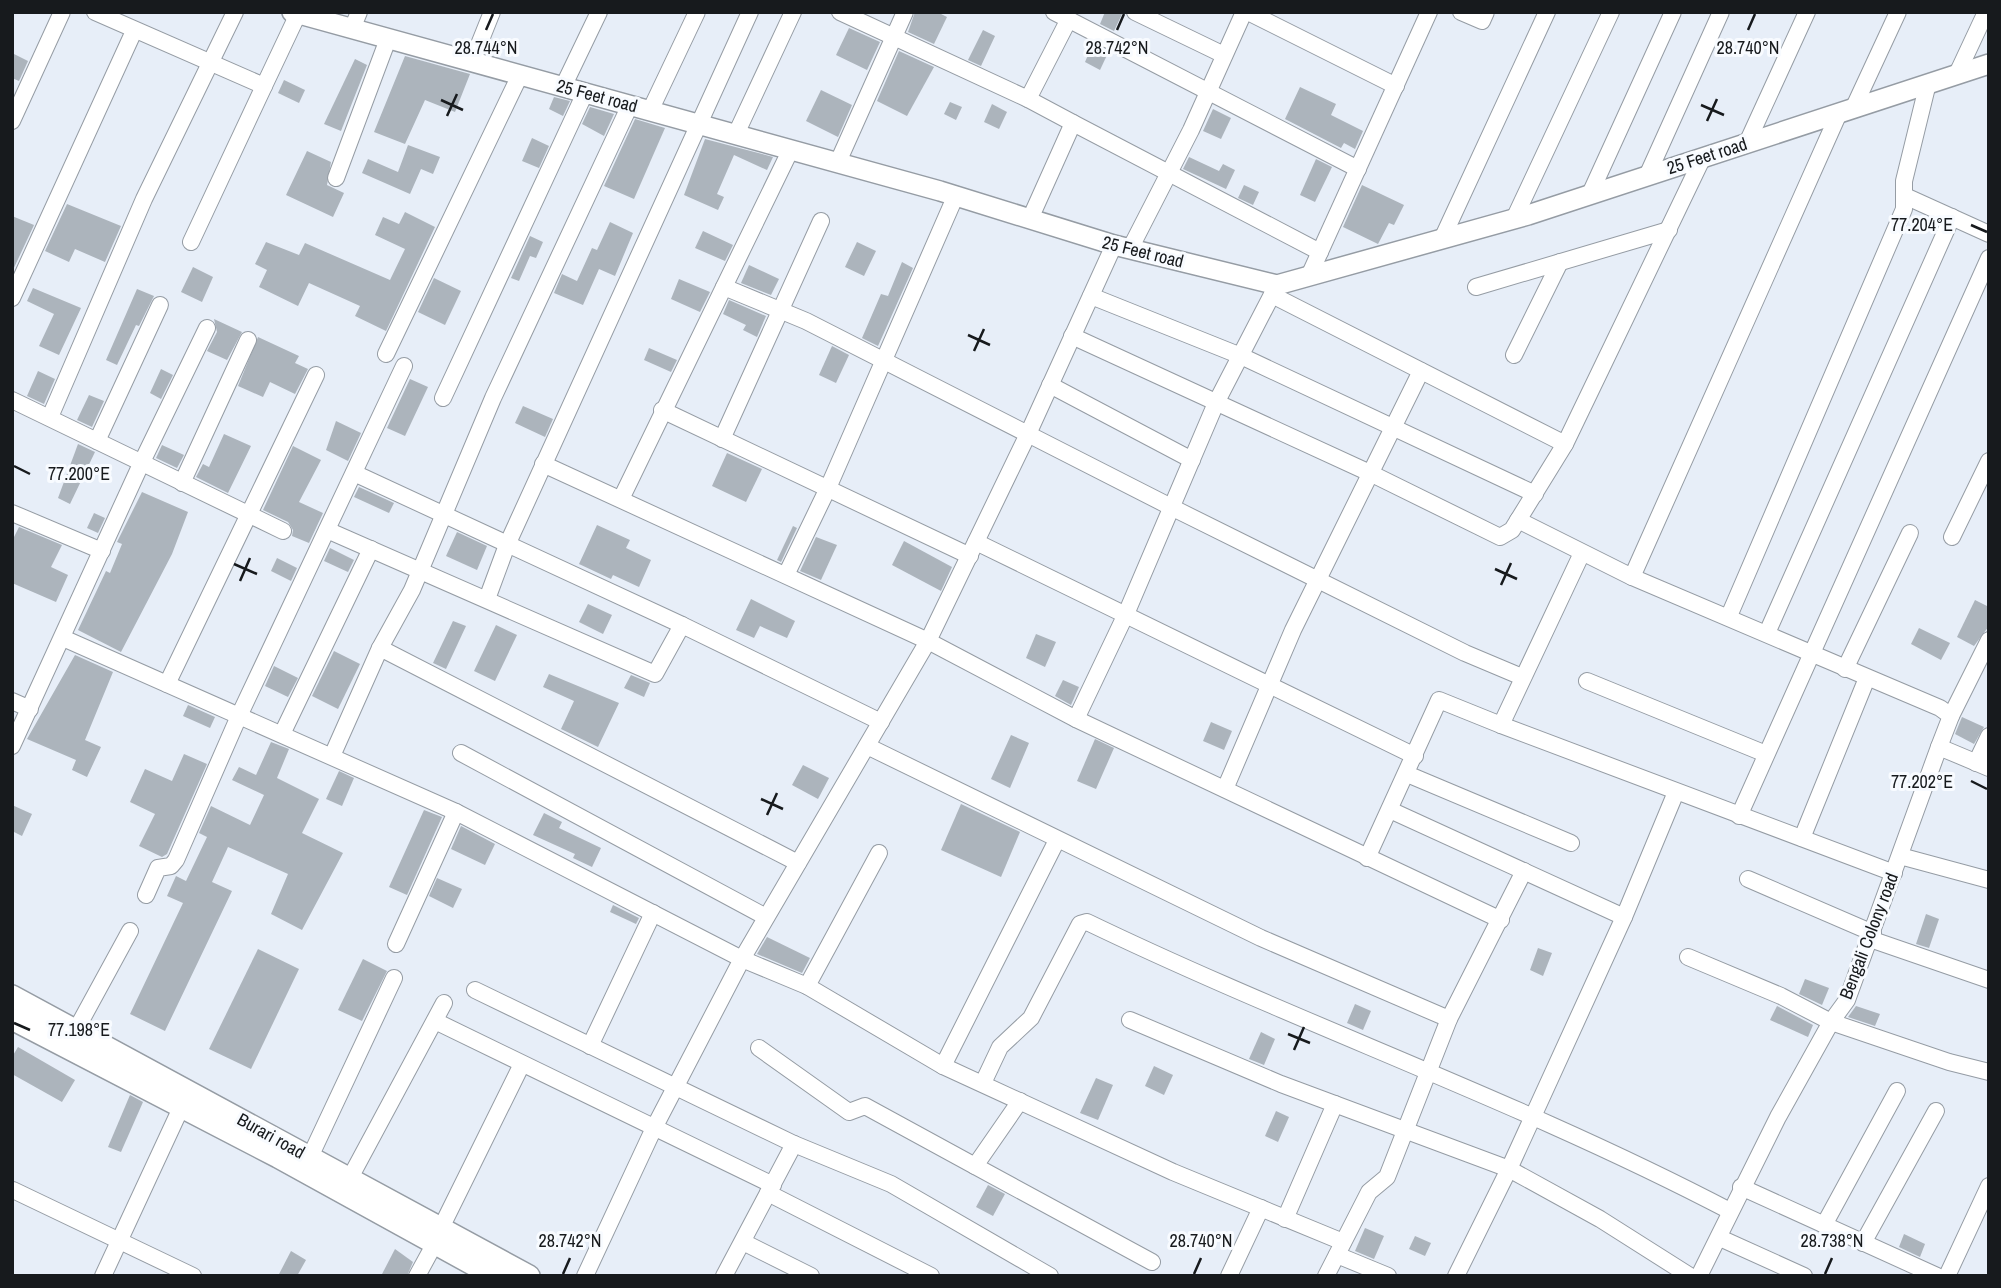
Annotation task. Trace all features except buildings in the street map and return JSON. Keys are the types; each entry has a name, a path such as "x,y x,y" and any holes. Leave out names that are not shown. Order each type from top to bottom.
{"main road":[{"name":"Burari road","path":"12,996 76,1030 185,1099 438,1235 530,1276"},
{"name":"Burari road","path":"12,1019 310,1157 349,1178 438,1235 494,1276"}],"street":[{"path":"12,121 62,12"},
{"path":"95,12 211,66 264,86"},
{"path":"50,417 144,200 235,12"},
{"path":"472,62 492,12"},
{"path":"562,87 599,12"},
{"path":"650,111 697,12"},
{"path":"487,599 507,545 543,464 750,12"},
{"path":"736,134 793,12"},
{"path":"840,12 1028,99 1168,175 1320,252"},
{"path":"838,162 905,12"},
{"path":"1135,12 1224,55"},
{"path":"585,1276 654,1128 742,959 928,641 1091,296 1168,175 1246,12 1396,86"},
{"path":"1309,276 1429,12"},
{"path":"1461,12 1482,21 1486,12"},
{"path":"1442,239 1547,12"},
{"path":"1514,219 1611,12"},
{"path":"1590,194 1672,12"},
{"path":"1647,176 1721,12"},
{"path":"1747,143 1807,12"},
{"path":"1632,577 1846,111 1898,12"},
{"path":"1957,74 1986,12"},
{"path":"191,242 295,13"},
{"name":"25 Feet road","path":"295,13 355,21 388,39 956,195 1122,247 1274,290 1309,276 1514,219 1989,64"},
{"path":"1028,99 1061,16 1358,169"},
{"path":"12,298 134,31"},
{"path":"337,178 388,39"},
{"path":"386,354 520,75"},
{"path":"1729,617 1904,209 1904,181 1928,83"},
{"path":"443,398 584,93"},
{"path":"332,756 380,648 421,571 493,398 629,105"},
{"path":"1030,219 1073,123"},
{"path":"621,499 791,149"},
{"path":"1072,336 1372,474 1494,536 1506,536 1565,444 1703,157"},
{"path":"786,575 828,488 956,195"},
{"path":"1905,196 1989,234"},
{"path":"1767,634 1952,217"},
{"path":"722,439 821,221"},
{"path":"1476,287 1669,230"},
{"path":"1739,816 1810,652 1989,258"},
{"path":"1514,355 1560,262"},
{"path":"724,287 806,321 1171,507 1522,677"},
{"path":"1076,719 1126,614 1216,403 1274,290 1422,371 1565,444"},
{"path":"1091,296 1241,356 1535,494"},
{"path":"97,441 160,305"},
{"path":"12,746 141,464 207,328"},
{"path":"182,483 248,340"},
{"path":"146,895 158,868 171,866 176,860 239,716 404,366"},
{"path":"1225,789 1268,686 1422,371"},
{"path":"167,684 316,375"},
{"path":"1050,385 1192,460"},
{"path":"12,400 283,531"},
{"path":"662,411 828,488 1126,614 1415,756"},
{"path":"1952,537 1989,461"},
{"path":"543,464 928,641 1076,719 1501,920"},
{"path":"354,473 682,625 881,722"},
{"path":"12,513 102,551"},
{"path":"1518,520 1632,577 1810,652 1951,716"},
{"path":"327,530 655,674 682,625"},
{"path":"1845,669 1910,533"},
{"path":"282,734 371,549"},
{"path":"1501,725 1582,553"},
{"path":"63,638 456,812 742,959 807,986 943,1066 1172,1172 1285,1219 1388,1276"},
{"name":"Bengali Colony road","path":"1699,1276 1720,1238 1741,1187 1831,1022 1847,1000 1951,716 1989,640"},
{"path":"380,648 798,863"},
{"path":"1802,838 1867,678"},
{"path":"1587,681 1766,754"},
{"path":"1367,858 1439,700 1894,873"},
{"path":"12,701 30,709"},
{"path":"1939,747 1982,765 1989,736"},
{"path":"867,746 1261,938 1449,1019"},
{"path":"461,753 766,917"},
{"path":"1407,774 1571,843"},
{"path":"1456,1276 1509,1169 1624,917 1676,792"},
{"path":"1390,810 1624,917"},
{"path":"396,944 456,812"},
{"path":"943,1066 1057,840"},
{"path":"807,986 879,853"},
{"path":"1900,856 1989,880"},
{"path":"1326,1276 1371,1189 1384,1182 1449,1019 1524,871"},
{"path":"1748,879 1871,936 1989,980"},
{"path":"590,1046 653,913"},
{"path":"983,1083 999,1047 1031,1018 1083,921 1183,968 1428,1069 1629,1157 1731,1211"},
{"path":"76,1030 130,931"},
{"path":"1688,957 1781,996 1831,1022 1949,1062 1989,1072"},
{"path":"310,1157 394,978"},
{"path":"475,990 794,1144 902,1190 1042,1274"},
{"path":"349,1178 444,1003"},
{"path":"1130,1020 1335,1104 1509,1169 1600,1219 1690,1276"},
{"path":"435,1021 654,1128 931,1276"},
{"path":"759,1048 849,1112 865,1106 1152,1262"},
{"path":"417,1276 522,1064"},
{"path":"1824,1226 1897,1091"},
{"path":"103,1276 185,1099"},
{"path":"975,1166 1020,1101"},
{"path":"1285,1219 1335,1104"},
{"path":"1863,1243 1936,1111"},
{"path":"724,1276 794,1144"},
{"path":"1947,1276 1989,1186"},
{"path":"1741,1187 1937,1276"},
{"path":"13,1190 193,1276"},
{"path":"1229,1276 1261,1208"},
{"path":"1720,1238 1804,1276"},
{"path":"743,1242 811,1276"}]}
